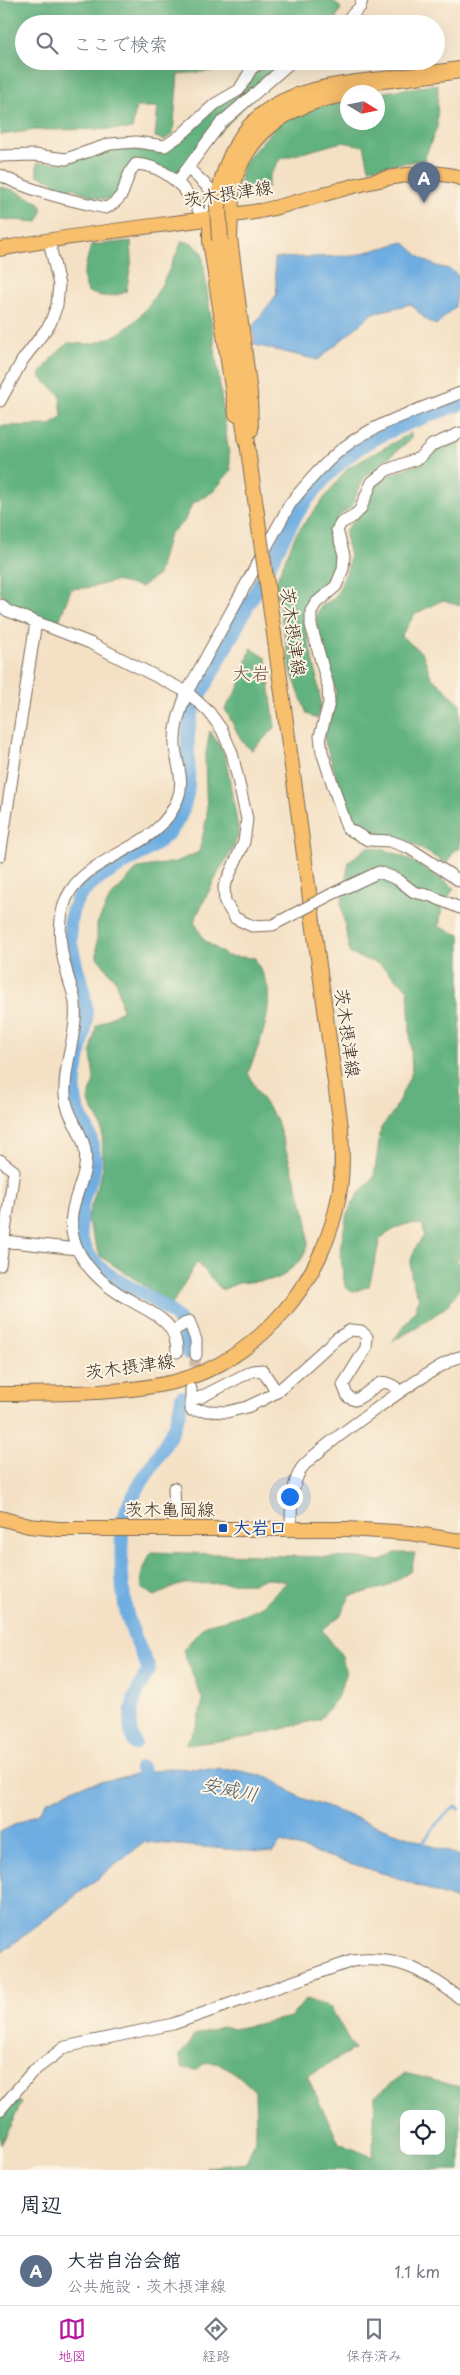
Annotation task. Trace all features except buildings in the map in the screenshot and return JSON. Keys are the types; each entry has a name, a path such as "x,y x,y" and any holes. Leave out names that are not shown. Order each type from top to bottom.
{"highway":[{"path":"247,443 220,240 216,190 235,147 248,128 269,110 282,102 309,91 334,86 460,71"},
{"path":"385,86 460,71"},
{"path":"231,214 231,189 239,165 253,140 275,120 299,106 340,96"}],"main road":[{"name":"茨木摂津線","path":"0,249 260,210 346,188 397,178 435,173 460,178"},
{"path":"231,214 230,238 237,370 250,494 259,522"},
{"path":"207,217 210,241 237,370"},
{"name":"茨木摂津線","path":"0,1394 121,1391 176,1381 199,1373 235,1354 272,1325 296,1297 324,1247 339,1194 342,1153 341,1127 247,443"},
{"name":"茨木亀岡線","path":"0,1518 28,1526 59,1529 291,1528 373,1530 460,1541"}],"street":[{"path":"352,15 360,7 362,0"},
{"path":"0,156 35,156 66,159 110,144 136,142 165,146 181,135 215,104 239,90 251,70"},
{"path":"178,181 189,169 221,122 282,70"},
{"path":"0,175 12,181 70,200 106,208 118,202 125,190 129,171 136,164 147,164 178,181 207,217"},
{"path":"189,169 216,190 207,217"},
{"path":"0,400 22,361 50,324 57,305 59,285 50,241"},
{"path":"177,1352 174,1330 164,1320 126,1298 93,1273 77,1249 71,1226 71,1214 73,1201 84,1168 85,1150 65,1097 65,1079 75,1016 75,1002 62,953 62,915 70,890 77,883 89,873 160,827 171,813 179,797 181,776 175,744 178,717 290,504 306,484 342,449 362,436 460,393"},
{"path":"460,433 432,445 419,458 387,470 372,482 360,510 351,518 341,523 337,530 344,555 343,569 336,586 316,603 311,611 311,618 328,686 329,703 320,736 322,752 347,828 368,840 390,841 409,848 460,881"},
{"path":"0,605 8,611 90,643 189,694 222,730 232,753 246,819 244,842 224,887 225,902 235,918 252,926 273,925 379,872 397,879 414,892 431,896 460,908"},
{"path":"0,856 36,622"},
{"path":"0,1160 14,1171 0,1265"},
{"path":"4,1241 77,1249"},
{"path":"174,1330 189,1321 197,1347 196,1355"},
{"path":"276,1392 262,1370 252,1371 199,1398 191,1394 191,1410 227,1412 247,1407 276,1392 337,1338 351,1330 362,1331 367,1337 366,1348 343,1385 348,1397 355,1400 362,1397 379,1383 384,1382 393,1384 400,1392"},
{"path":"291,1528 295,1486 302,1469 319,1451 400,1392 442,1365 460,1357"},
{"path":"174,1488 176,1529"},
{"path":"0,2110 32,2072 65,2047 173,2024 352,1961 381,1959 405,1964 428,1975 460,1998"}],"green space":[{"path":"0,0 333,0 341,8 338,15 15,15 15,70 226,70 178,74 173,134 164,140 155,137 158,107 136,107 132,129 36,130 0,135"},
{"path":"254,70 280,70 177,176 134,161 117,193 111,198 105,199 97,198 71,187 67,192 54,187 54,182 37,175 37,163 64,163 109,147 166,148"},
{"path":"438,84 437,127 424,160 369,168 364,146 342,142 280,159 270,175 267,188 238,192 243,164 280,121 340,99 340,130 385,130 385,92"},
{"path":"0,187 14,190 40,203 42,211 38,222 0,219"},
{"path":"131,241 132,259 126,292 107,296 88,292 83,276 91,245"},
{"path":"182,241 192,243 202,252 231,470 214,491 192,504 184,522 169,534 158,575 141,587 115,581 93,587 71,589 59,621 32,617 18,612 5,601 0,592 0,426 51,425 62,417 60,395 39,376 51,359 68,343 92,344 112,337 127,328 150,303 159,289"},
{"path":"411,433 411,439 364,478 351,507 340,515 332,528 331,539 337,560 332,578 323,592 306,607 303,620 316,672 321,705 317,719 307,714 292,674 275,583 296,534 348,468"},
{"path":"460,440 460,606 443,600 415,614 401,636 423,654 431,677 460,703 460,849 455,849 447,864 408,841 391,835 377,836 352,825 324,739 336,691 316,625 317,613 322,605 335,598 347,571 350,556 345,536 346,529 361,515 376,485 389,475 420,463 435,450"},
{"path":"251,648 266,658 275,728 252,750 243,743 225,709 239,687"},
{"path":"210,731 225,755 239,833 233,849 220,869 194,921 204,940 227,956 255,958 266,982 268,1012 260,1043 248,1073 277,1121 307,1218 308,1245 302,1259 279,1279 238,1283 222,1290 197,1262 172,1304 100,1256 87,1219 103,1169 102,1127 88,1101 94,1080 91,1052 96,1026 122,1010 117,982 97,957 97,924 110,898 138,868 176,862 199,852 207,817 205,759"},
{"path":"368,847 392,852 403,857 424,868 454,888 442,907 439,927 460,935 460,1256 457,1260 460,1264 460,1288 446,1307 418,1327 393,1341 415,1311 419,1298 411,1273 411,1266 414,1251 424,1236 423,1225 405,1225 380,1239 369,1286 353,1292 345,1287 340,1250 347,1214 357,1196 374,1177 381,1128 394,1111 412,1072 408,989 379,964 350,954 341,904 349,861"},
{"path":"151,1552 361,1558 380,1562 395,1553 415,1553 411,1571 386,1587 350,1596 340,1616 322,1630 342,1656 346,1675 337,1698 320,1719 250,1737 185,1745 196,1727 203,1701 183,1650 205,1625 236,1617 262,1606 287,1582 266,1578 254,1583 181,1584 155,1596 142,1589 141,1575"},
{"path":"306,1999 331,2008 354,2049 307,2076 339,2143 373,2157 375,2096 405,2073 460,2087 460,2170 205,2170 207,2167 246,2163 256,2138 255,2091 227,2067 220,2064 206,2063 196,2070 183,2068 179,2055 188,2046 193,2036 224,2026 233,2029 291,2017"},
{"path":"15,2100 22,2103 0,2145 0,2115"}],"water":[{"path":"404,242 426,261 450,270 459,277 455,307 436,325 426,320 411,304 373,313 318,360 255,345 253,326 277,294 274,258 352,256"},
{"name":"安威川","path":"168,1768 235,1770 269,1777 299,1797 460,1856 460,1901 392,1876 281,1842 272,1853 145,1842 0,1954 0,1832 39,1813 46,1802 79,1786"}],"waterway":[{"path":"188,1353 185,1332 179,1321 156,1301 101,1269 91,1257 81,1237 81,1210 86,1190 91,1180 94,1160 91,1140 78,1111 75,1093 76,1072 86,1020 86,1006 70,933 75,904 82,893 94,883 152,846 175,825 183,810 187,796 188,738 194,707 303,505 319,485 357,449 378,437 460,404"},
{"path":"135,1744 132,1734 131,1715 139,1687 149,1670 133,1634 126,1610 121,1562 123,1529 129,1504 168,1439 179,1412 182,1397"},
{"path":"141,1768 150,1789"},
{"path":"422,1845 432,1829 445,1815 455,1807 460,1809"}],"tunnel":[{"path":"192,1383 196,1355"}],"place":[{"name":"大岩自治会館","path":"424,203"},
{"name":"大岩口","path":"223,1528"}],"district":[{"name":"大岩","path":"251,673"}]}
